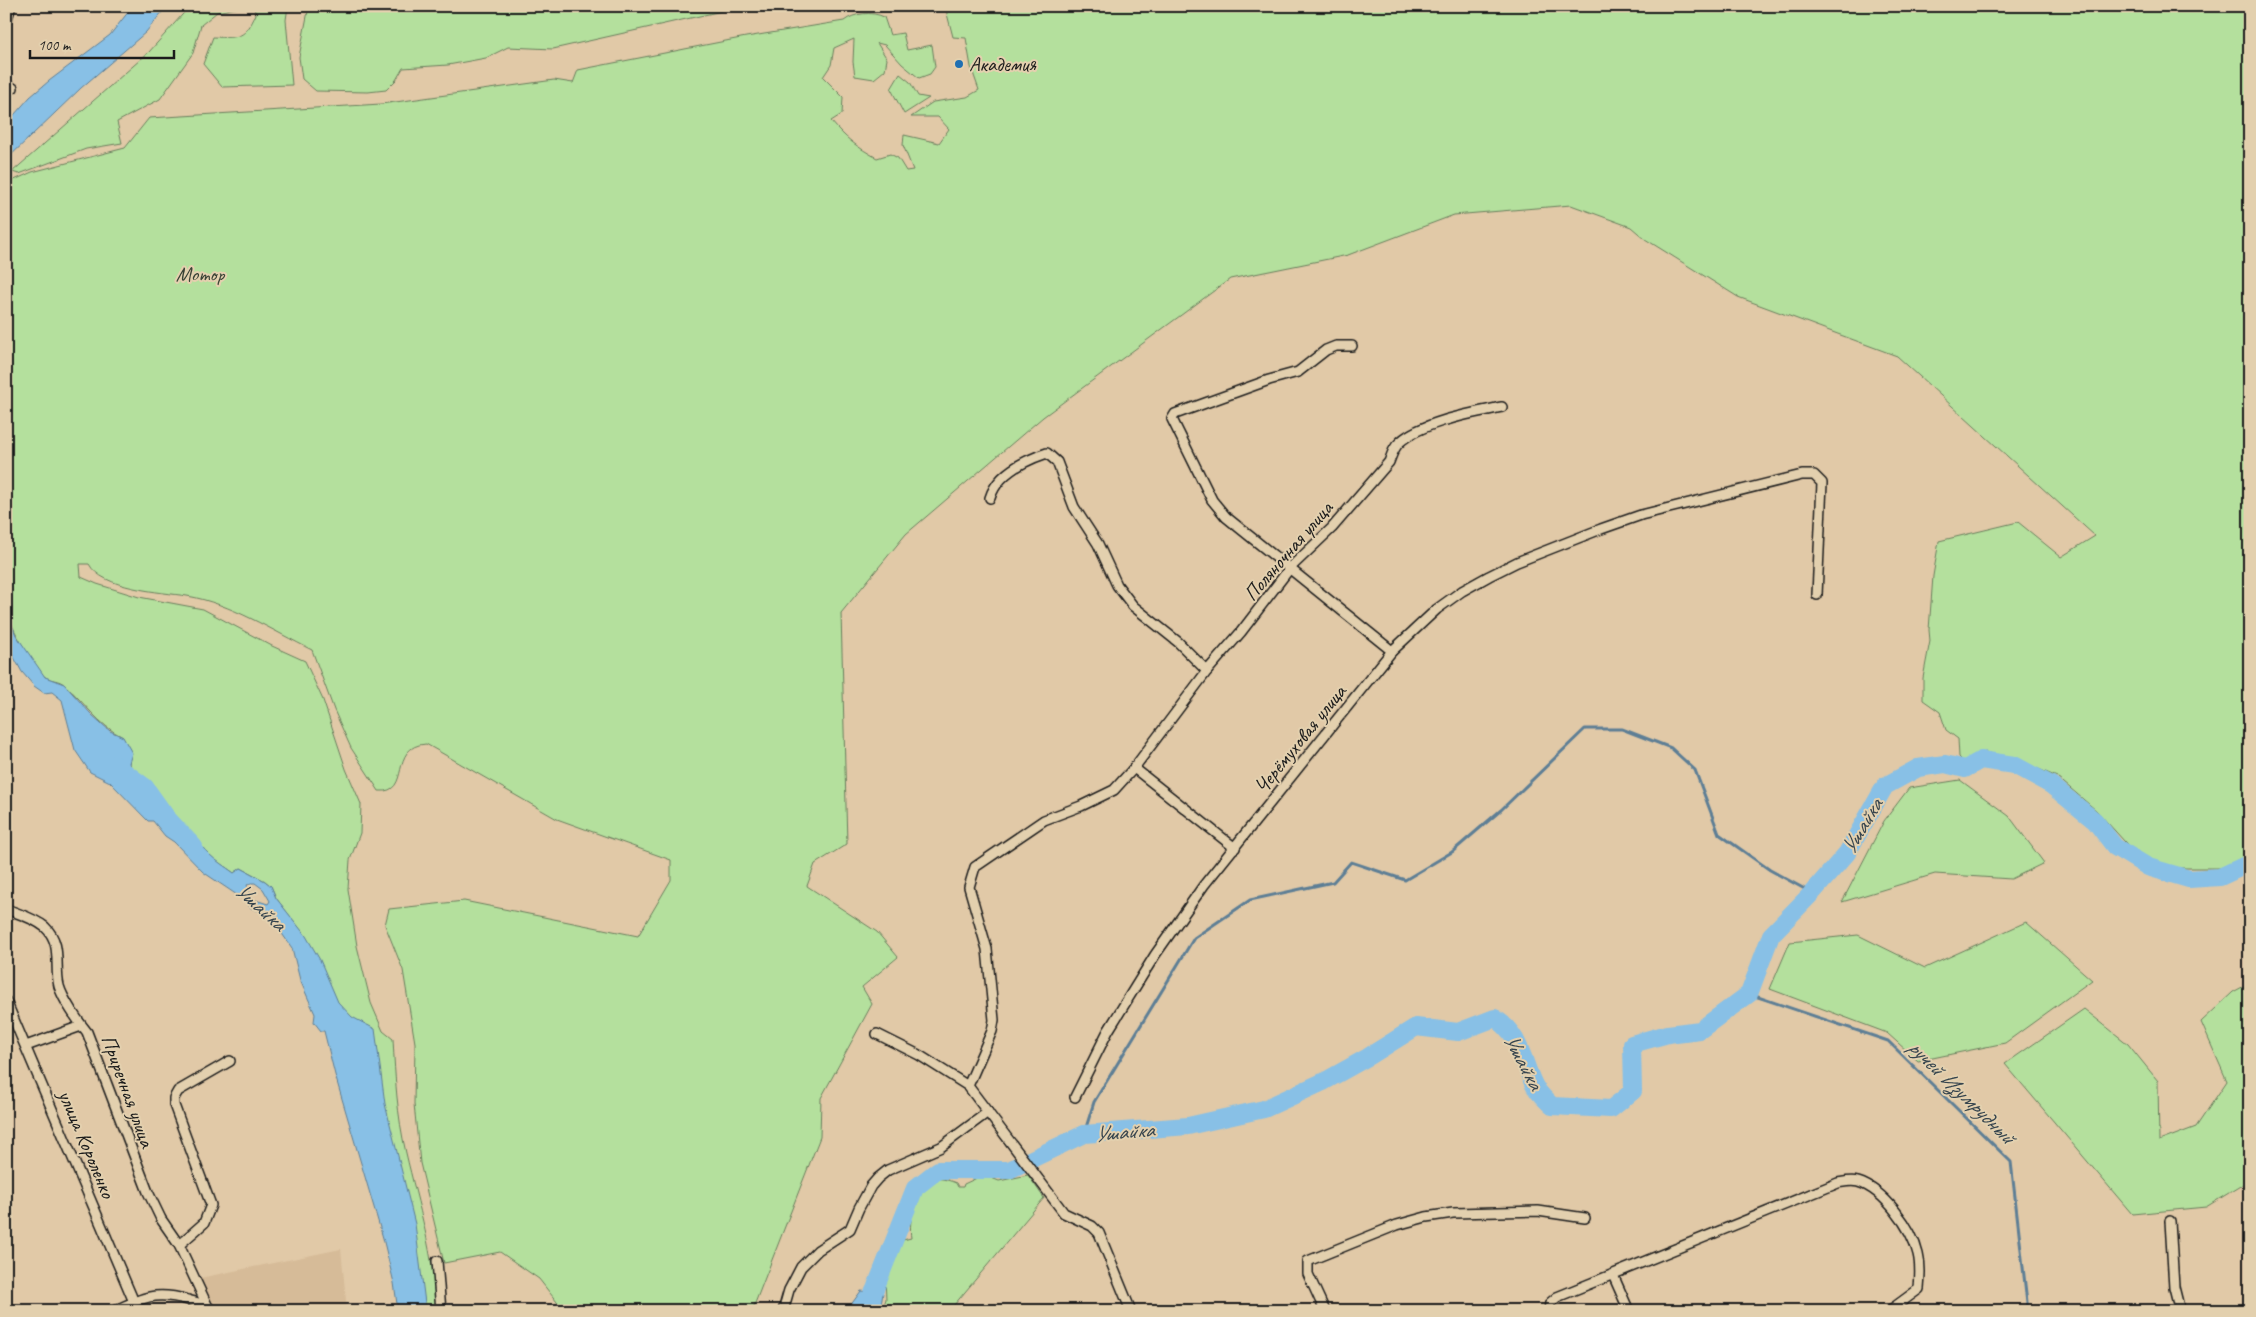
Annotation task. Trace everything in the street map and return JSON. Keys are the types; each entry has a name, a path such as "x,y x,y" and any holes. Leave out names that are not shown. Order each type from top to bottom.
{"street":[{"path":"6,22 11,6"},
{"path":"1352,346 1336,346 1326,350 1298,372 1269,380 1175,414 1172,419 1212,500 1226,517 1392,651"},
{"name":"Поляночная улица","path":"968,1086 992,1031 994,1020 987,949 969,887 975,867 1044,820 1082,806 1114,790 1134,768 1207,671 1241,632 1290,568 1332,528 1389,462 1394,448 1401,441 1412,434 1440,423 1502,408"},
{"path":"990,498 994,486 1015,467 1031,458 1047,453 1057,462 1074,506 1098,544 1117,585 1133,606 1178,642 1207,671"},
{"name":"Черёмуховая улица","path":"1075,1097 1108,1031 1155,955 1204,885 1392,651 1437,609 1462,591 1518,562 1641,514 1802,476 1814,475 1822,483 1817,595"},
{"path":"1134,768 1235,848"},
{"name":"Приречная улица","path":"6,909 38,922 49,933 56,946 59,986 81,1026 87,1032 148,1192 161,1219 179,1245 210,1308"},
{"name":"улица Короленко","path":"6,1002 134,1302"},
{"path":"26,1046 81,1026"},
{"path":"877,1034 919,1055 968,1086 1064,1213 1092,1226 1098,1233 1131,1311"},
{"path":"179,1245 204,1223 211,1205 174,1105 174,1098 178,1091 230,1061"},
{"path":"783,1311 788,1290 801,1267 818,1250 850,1229 871,1186 878,1178 888,1170 941,1147 988,1112"},
{"path":"1549,1311 1550,1303 1557,1298 1838,1183 1858,1182 1881,1197 1900,1216 1908,1227 1918,1252 1921,1266 1919,1289 1889,1311"},
{"path":"1326,1311 1308,1274 1306,1266 1311,1258 1426,1217 1453,1213 1538,1211 1585,1218"},
{"path":"2170,1221 2174,1287 2180,1311"},
{"path":"436,1261 441,1311"},
{"path":"1613,1275 1629,1311"},
{"path":"114,1311 149,1296 168,1295 210,1308"}],"shaded area":[{"path":"341,1249 347,1311 216,1311 200,1278"}],"green space":[{"path":"190,6 245,6 217,12 201,25 193,53 160,99 117,122 122,143 86,149 19,174 12,172 149,52"},
{"path":"253,6 288,6 286,20 292,85 222,87 203,64 213,37 235,37 244,33 256,14"},
{"path":"309,6 744,6 553,49 508,47 486,58 448,65 403,68 396,80 386,90 368,92 316,91 302,79 299,57"},
{"name":"Мотор","path":"945,6 2250,6 2250,853 2225,868 2182,868 2159,865 2134,852 2097,811 2057,777 2016,759 1985,752 1966,764 1959,757 1958,739 1946,730 1940,712 1923,700 1923,678 1930,641 1929,630 1933,576 1939,541 2018,522 2061,557 2095,536 1897,356 1738,297 1645,239 1631,227 1571,205 1454,215 1348,255 1230,279 1043,417 906,534 841,613 847,844 815,864 807,886 877,932 898,957 862,987 872,1004 821,1098 820,1137 752,1311 564,1311 539,1279 500,1252 444,1263 420,1163 414,1104 415,1043 403,970 385,925 389,909 464,901 638,936 671,880 671,860 557,819 426,744 414,747 407,753 395,785 389,790 379,791 351,748 334,710 312,650 251,618 219,605 187,596 148,591 119,584 106,579 89,564 80,564 81,577 97,584 139,597 203,609 272,646 305,661 323,700 346,769 361,804 360,833 350,860 348,889 357,946 371,1003 383,1031 393,1039 400,1124 433,1270 436,1311 422,1311 349,1020 336,1002 306,937 276,898 271,886 265,881 241,868 234,873 212,858 189,836 175,829 174,824 136,786 123,737 99,720 63,683 49,679 39,671 19,639 8,616 6,616 6,193 10,182 32,172 125,148 149,118 381,104 554,80 573,83 578,70 746,37 844,21 853,16 869,14 884,17 890,35 903,33 907,50 932,45 935,67 930,74 919,78 902,64 885,45 877,43 887,59 885,70 874,79 855,76 853,62 854,39 834,48 831,65 823,77 843,97 842,114 831,121 847,138 870,154 877,158 890,154 898,158 906,171 913,170 903,145 904,135 939,143 949,129 938,117 911,117 933,102 967,97 979,90 971,67 966,38 953,37"},
{"path":"900,74 910,82 918,96 929,98 904,114 891,89"},
{"path":"1960,780 2009,816 2044,863 2011,879 1935,874 1842,902 1884,821 1909,788"},
{"path":"2026,922 2092,980 2005,1043 1918,1061 1887,1033 1770,989 1790,942 1858,935 1925,968"},
{"path":"2250,983 2250,1180 2206,1207 2132,1214 2005,1064 2084,1009 2128,1044 2158,1081 2159,1141 2196,1127 2227,1081 2201,1022 2233,992"},
{"path":"1028,1175 1044,1198 949,1311 882,1311 886,1299 885,1278 899,1246 903,1240 911,1238 912,1213 915,1204 919,1195 930,1182 941,1179 956,1183 958,1187 963,1187 964,1184 986,1176 999,1181"}],"water":[{"path":"133,6 167,6 146,32 81,88 6,160 6,124 30,97 110,35"},
{"path":"6,616 8,616 16,635 45,677 64,684 91,714 110,731 123,737 132,753 129,763 136,786 174,824 175,829 190,836 212,857 234,873 241,868 271,886 276,898 306,936 320,960 338,1002 352,1017 375,1029 385,1104 415,1224 426,1311 398,1311 394,1283 383,1238 324,1031 321,1031 314,1022 315,1014 300,980 292,948 276,925 277,923 268,914 251,908 243,899 203,872 174,842 165,836 153,821 148,821 110,782 90,772 75,750 62,700 52,692 44,693 34,686 22,672 6,643","holes":["255,883 263,889 270,901 268,904 252,899 247,885"]},
{"path":"861,1291 883,1293 880,1311 841,1311 843,1307 850,1306"}],"waterway":[{"path":"1084,1134 1094,1102 1194,938 1250,900 1333,882 1351,862 1405,880 1452,852 1501,810 1585,729 1622,729 1671,748 1695,770 1719,834 1770,870 1812,893"},
{"name":"Ушайка","path":"864,1311 875,1289 915,1188 938,1170 1009,1170 1084,1134 1188,1126 1264,1109 1325,1081 1416,1027 1458,1032 1495,1018 1504,1025 1516,1040 1534,1085 1552,1106 1611,1109 1633,1091 1632,1044 1668,1034 1700,1030 1749,994 1771,935 1812,893 1847,853 1885,786 1918,768 1945,764 1965,769 1981,760 2014,765 2051,785 2095,821 2115,847 2148,867 2189,879 2220,877 2250,863"},
{"name":"Ушайка","path":"114,764 145,787 167,818 194,847"},
{"name":"ручей Изумрудный","path":"1749,994 1888,1041 2011,1162 2028,1311"}],"place":[{"name":"Академия","path":"959,64"}]}
